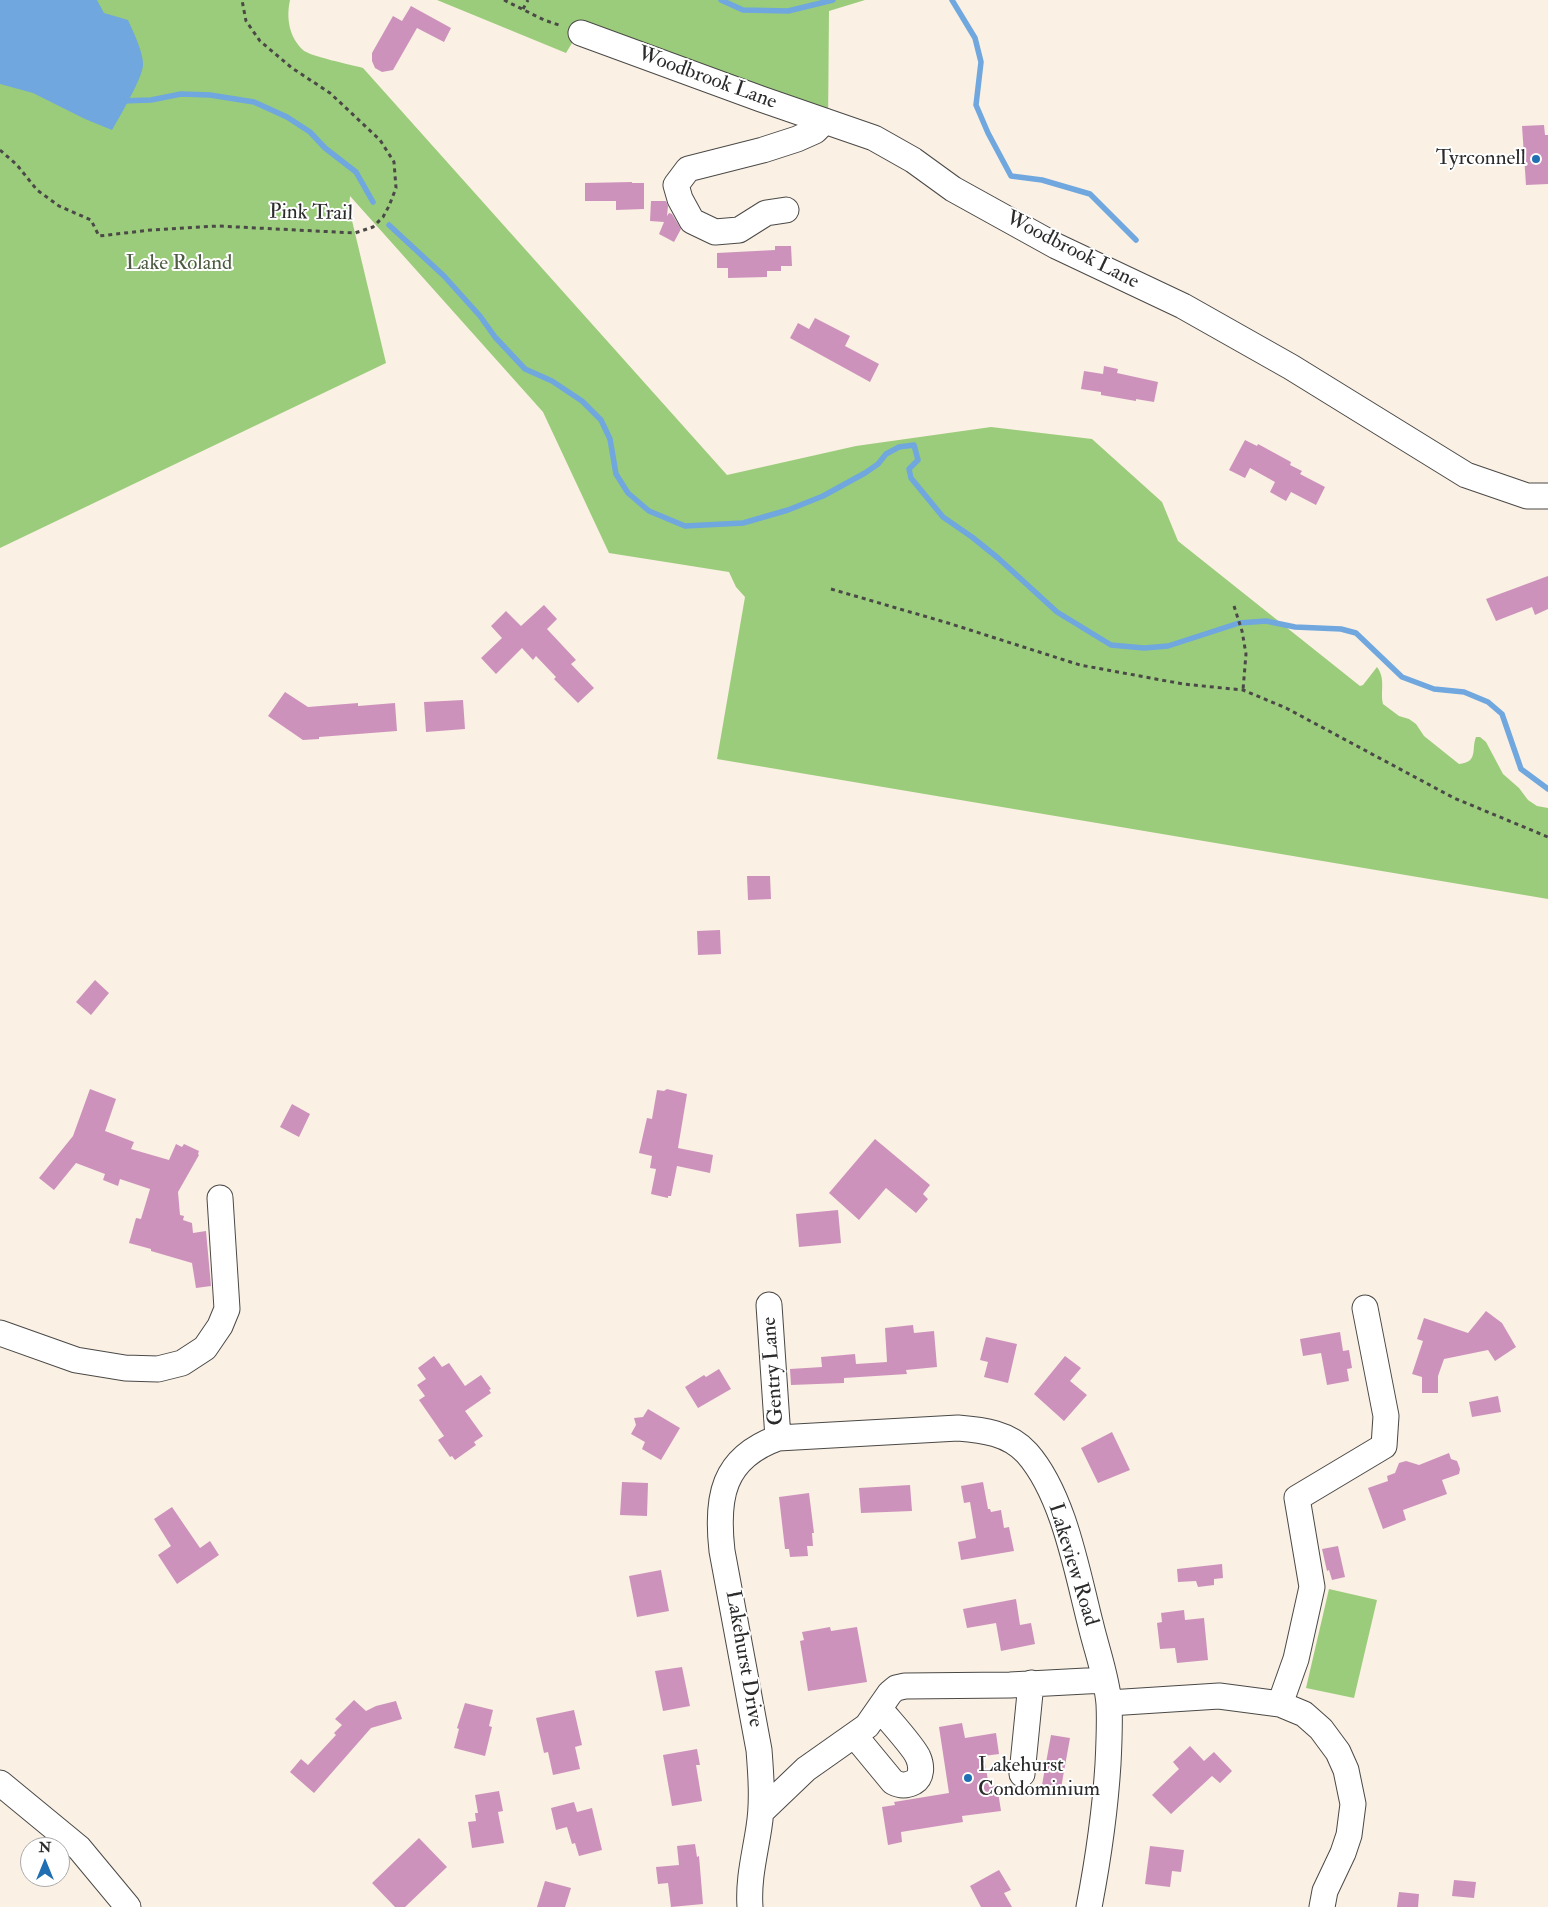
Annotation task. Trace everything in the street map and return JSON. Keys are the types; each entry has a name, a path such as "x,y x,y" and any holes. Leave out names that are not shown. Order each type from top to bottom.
{"street":[{"name":"Woodbrook Lane","path":"581,33 874,138 913,160 953,189 1056,246 1184,306 1291,367 1466,475 1527,496 1548,496"},
{"path":"786,210 766,213 738,230 715,232 692,221 680,199 676,185 688,169 763,150 797,139 815,131 825,121"},
{"path":"0,1333 76,1360 125,1368 158,1368 182,1363 205,1348 220,1326 226,1309 220,1198"},
{"name":"Gentry Lane","path":"769,1305 778,1438"},
{"path":"1280,1704 1296,1659 1312,1587 1297,1498 1384,1446 1386,1416 1364,1308"},
{"name":"Lakeview Road","path":"778,1438 958,1428 982,1430 997,1433 1026,1452 1041,1474 1059,1511 1070,1542 1107,1691 1105,1802 1089,1907"},
{"name":"Lakehurst Drive","path":"750,1907 750,1873 761,1812 759,1750 722,1551 719,1522 720,1502 730,1474 744,1457 761,1444 778,1438"},
{"path":"761,1812 806,1769 867,1726 890,1693 896,1688 905,1686 1031,1683 1107,1691 1219,1696 1280,1704 1304,1714 1321,1729 1338,1752 1346,1770 1350,1787 1353,1804 1348,1835 1343,1853 1325,1891 1322,1907"},
{"path":"1022,1774 1031,1683"},
{"path":"855,1736 892,1782 901,1786 910,1784 918,1779 921,1772 918,1757 880,1709"},
{"path":"0,1783 79,1848 128,1907"}],"path":[{"name":"Pink Trail","path":"0,150 17,165 36,190 59,206 91,220 99,236 151,230 218,226 355,233 373,227 383,216 396,188 394,162 380,140 330,94 292,68 260,41 246,21 242,0"},
{"path":"504,0 544,20 581,33"},
{"path":"523,9 528,0"},
{"path":"831,589 948,622 1080,665 1184,684 1243,690 1286,708 1454,798 1548,837"},
{"path":"1234,606 1242,631 1246,654 1243,690"}],"green space":[{"name":"Lake Roland","path":"0,0 290,0 288,14 290,27 298,45 313,55 363,68 727,475 856,446 991,427 1092,439 1162,502 1178,541 1360,686 1363,685 1377,667 1382,681 1383,704 1399,716 1409,719 1416,724 1424,736 1459,764 1465,763 1472,758 1476,737 1480,737 1486,742 1503,774 1519,788 1528,800 1537,806 1548,808 1548,899 717,759 745,597 736,587 729,572 609,553 543,412 350,196 349,208 386,363 0,548"},
{"path":"437,0 865,0 829,11 828,125 581,28 566,53"},
{"path":"1329,1589 1377,1600 1354,1698 1306,1688"}],"water":[{"path":"0,0 97,0 104,13 128,20 140,49 143,65 135,88 112,130 33,93 0,84"}],"building":[{"path":"411,6 451,28 444,42 417,28 393,70 382,72 375,68 372,61 372,53 393,16 402,21"},
{"name":"Tyrconnell","path":"1544,125 1545,135 1548,135 1548,184 1526,185 1522,126"},
{"path":"585,183 644,183 644,209 616,210 616,201 585,201"},
{"path":"651,201 666,201 668,206 667,216 669,213 672,214 681,229 674,242 659,234 664,222 650,221"},
{"path":"775,246 791,246 792,266 781,266 781,271 767,271 767,277 728,278 728,268 717,268 717,253 775,250"},
{"path":"815,318 850,336 845,346 879,364 870,382 790,338 798,323 809,329"},
{"path":"1104,366 1118,369 1117,373 1158,382 1154,402 1101,395 1101,392 1081,389 1084,371 1103,374"},
{"path":"1245,440 1257,446 1258,444 1291,462 1290,465 1302,471 1300,474 1325,487 1316,505 1291,492 1286,501 1270,492 1275,482 1250,468 1245,478 1229,470"},
{"path":"1548,576 1548,609 1535,615 1532,607 1496,621 1486,599"},
{"path":"544,605 557,619 547,629 576,660 571,664 594,688 578,703 554,679 556,677 536,656 533,660 522,648 496,674 481,658 502,638 491,626 506,611 521,626"},
{"path":"285,692 308,707 358,703 358,706 395,703 397,731 303,740 268,716"},
{"path":"463,700 465,729 426,732 424,702"},
{"path":"747,876 770,876 771,899 748,900"},
{"path":"720,930 721,954 698,955 697,931"},
{"path":"95,980 109,993 91,1015 76,1002"},
{"path":"90,1089 116,1099 105,1131 134,1142 131,1149 169,1160 176,1144 182,1147 184,1144 199,1151 199,1155 178,1192 180,1215 184,1216 183,1220 192,1223 193,1233 206,1231 211,1286 196,1288 192,1263 129,1243 136,1218 141,1219 150,1189 120,1179 118,1186 103,1180 105,1174 76,1163 54,1190 39,1178 73,1136"},
{"path":"667,1089 687,1094 678,1148 713,1155 710,1173 677,1166 671,1196 668,1196 668,1198 651,1194 656,1169 650,1168 652,1156 639,1153 647,1118 652,1119 657,1090 664,1091"},
{"path":"292,1104 310,1114 299,1137 280,1127"},
{"path":"875,1139 930,1185 923,1194 928,1199 916,1213 886,1188 859,1220 829,1193"},
{"path":"838,1210 841,1243 799,1247 796,1214"},
{"path":"1486,1311 1502,1323 1516,1347 1495,1361 1488,1350 1444,1359 1438,1376 1438,1393 1422,1393 1422,1377 1412,1374 1423,1341 1417,1339 1424,1318 1468,1333"},
{"path":"913,1325 914,1333 934,1331 937,1367 906,1370 907,1374 844,1378 844,1383 791,1385 790,1369 822,1367 821,1357 855,1354 856,1364 887,1362 885,1328"},
{"path":"1340,1332 1343,1351 1349,1350 1352,1368 1347,1369 1349,1381 1327,1385 1321,1353 1303,1356 1300,1339"},
{"path":"986,1337 1017,1344 1008,1383 984,1377 988,1362 980,1360"},
{"path":"434,1356 442,1367 449,1363 465,1386 481,1375 491,1389 489,1390 491,1393 465,1411 483,1436 474,1442 476,1445 455,1460 452,1456 450,1457 438,1440 444,1436 419,1400 425,1396 417,1385 426,1379 418,1368"},
{"path":"1065,1356 1081,1368 1070,1381 1087,1395 1064,1421 1034,1394"},
{"path":"719,1369 731,1389 698,1408 685,1387 704,1375 706,1377"},
{"path":"1498,1396 1501,1412 1472,1417 1469,1402"},
{"path":"648,1409 680,1428 661,1460 642,1449 645,1442 631,1434 636,1425 634,1418 643,1417"},
{"path":"1112,1432 1130,1470 1098,1483 1081,1448"},
{"path":"1449,1453 1451,1459 1457,1461 1460,1469 1459,1474 1442,1480 1447,1494 1403,1510 1406,1520 1383,1529 1368,1488 1388,1481 1387,1476 1395,1473 1399,1463 1406,1461 1419,1465"},
{"path":"622,1482 648,1483 647,1516 620,1515"},
{"path":"983,1482 988,1509 991,1512 1001,1510 1004,1528 1009,1527 1014,1551 961,1560 958,1542 976,1538 970,1502 964,1503 961,1486"},
{"path":"910,1485 912,1511 861,1513 859,1488"},
{"path":"809,1493 814,1533 812,1533 813,1546 807,1546 808,1556 790,1557 789,1549 785,1549 779,1497"},
{"path":"172,1507 200,1548 210,1541 219,1555 177,1584 158,1555 171,1546 154,1519"},
{"path":"1338,1546 1345,1577 1332,1580 1329,1570 1327,1571 1322,1549"},
{"path":"1222,1564 1223,1578 1214,1579 1214,1585 1198,1587 1196,1581 1178,1582 1177,1569"},
{"path":"661,1570 669,1611 637,1617 629,1576"},
{"path":"1016,1599 1020,1625 1031,1623 1035,1644 1001,1651 996,1623 967,1628 963,1609"},
{"path":"1184,1610 1185,1620 1204,1618 1208,1660 1177,1663 1175,1648 1160,1649 1157,1623 1162,1622 1161,1613"},
{"path":"830,1627 831,1631 857,1627 867,1682 808,1691 800,1641 804,1640 802,1632"},
{"path":"682,1667 690,1706 663,1711 655,1671"},
{"path":"354,1700 366,1711 376,1706 396,1701 402,1719 371,1728 314,1793 290,1772 301,1759 308,1765 336,1735 334,1733 342,1725 335,1719"},
{"path":"465,1703 493,1710 489,1726 492,1727 485,1756 454,1748 459,1729 457,1728"},
{"path":"574,1710 582,1745 575,1747 580,1769 553,1775 548,1752 544,1753 536,1718"},
{"name":"Lakehurst Condominium","path":"962,1723 965,1738 996,1733 999,1754 984,1756 989,1787 997,1785 1001,1811 962,1816 963,1822 901,1832 902,1842 888,1845 882,1807 895,1805 894,1802 949,1793 939,1727"},
{"path":"1051,1735 1070,1738 1061,1788 1042,1785"},
{"path":"1190,1746 1204,1761 1214,1752 1232,1771 1220,1783 1212,1776 1171,1814 1152,1795 1179,1769 1173,1762"},
{"path":"697,1749 700,1765 696,1765 702,1801 672,1806 663,1755"},
{"path":"499,1791 503,1811 498,1812 504,1843 472,1848 468,1822 476,1821 475,1813 478,1813 475,1795"},
{"path":"574,1802 577,1812 592,1808 602,1850 579,1856 575,1843 572,1844 567,1827 556,1830 551,1808"},
{"path":"419,1838 447,1867 405,1907 395,1907 372,1883"},
{"path":"695,1844 697,1857 699,1856 703,1904 671,1907 668,1883 658,1884 656,1867 679,1865 677,1846"},
{"path":"1150,1846 1184,1850 1181,1872 1172,1871 1170,1887 1145,1884"},
{"path":"999,1870 1011,1890 1004,1893 1012,1907 981,1907 970,1886"},
{"path":"1454,1880 1476,1882 1474,1898 1452,1896"},
{"path":"545,1881 571,1888 565,1907 537,1907"},
{"path":"1399,1892 1419,1894 1418,1907 1397,1907"}],"waterway":[{"path":"721,0 743,10 788,11 833,0"},
{"path":"952,0 975,38 981,62 976,105 988,133 1011,176 1042,180 1090,194 1136,240"},
{"path":"120,101 151,100 181,94 210,95 254,102 287,117 310,132 325,148 356,172 373,202"},
{"path":"389,225 444,276 480,316 495,337 525,369 552,381 582,401 601,420 610,439 616,474 628,493 649,511 685,526 743,523 788,510 823,496 865,473 878,464 886,454 899,447 914,445 918,460 909,469 911,478 943,517 998,558 1057,612 1111,645 1144,648 1168,646 1239,623 1266,621 1295,627 1341,629 1356,633 1402,677 1434,689 1464,692 1488,702 1502,714 1521,769 1548,789"}],"place":[{"name":"Tyrconnell","path":"1536,159"},
{"name":"Lakehurst Condominium","path":"968,1778"}]}
